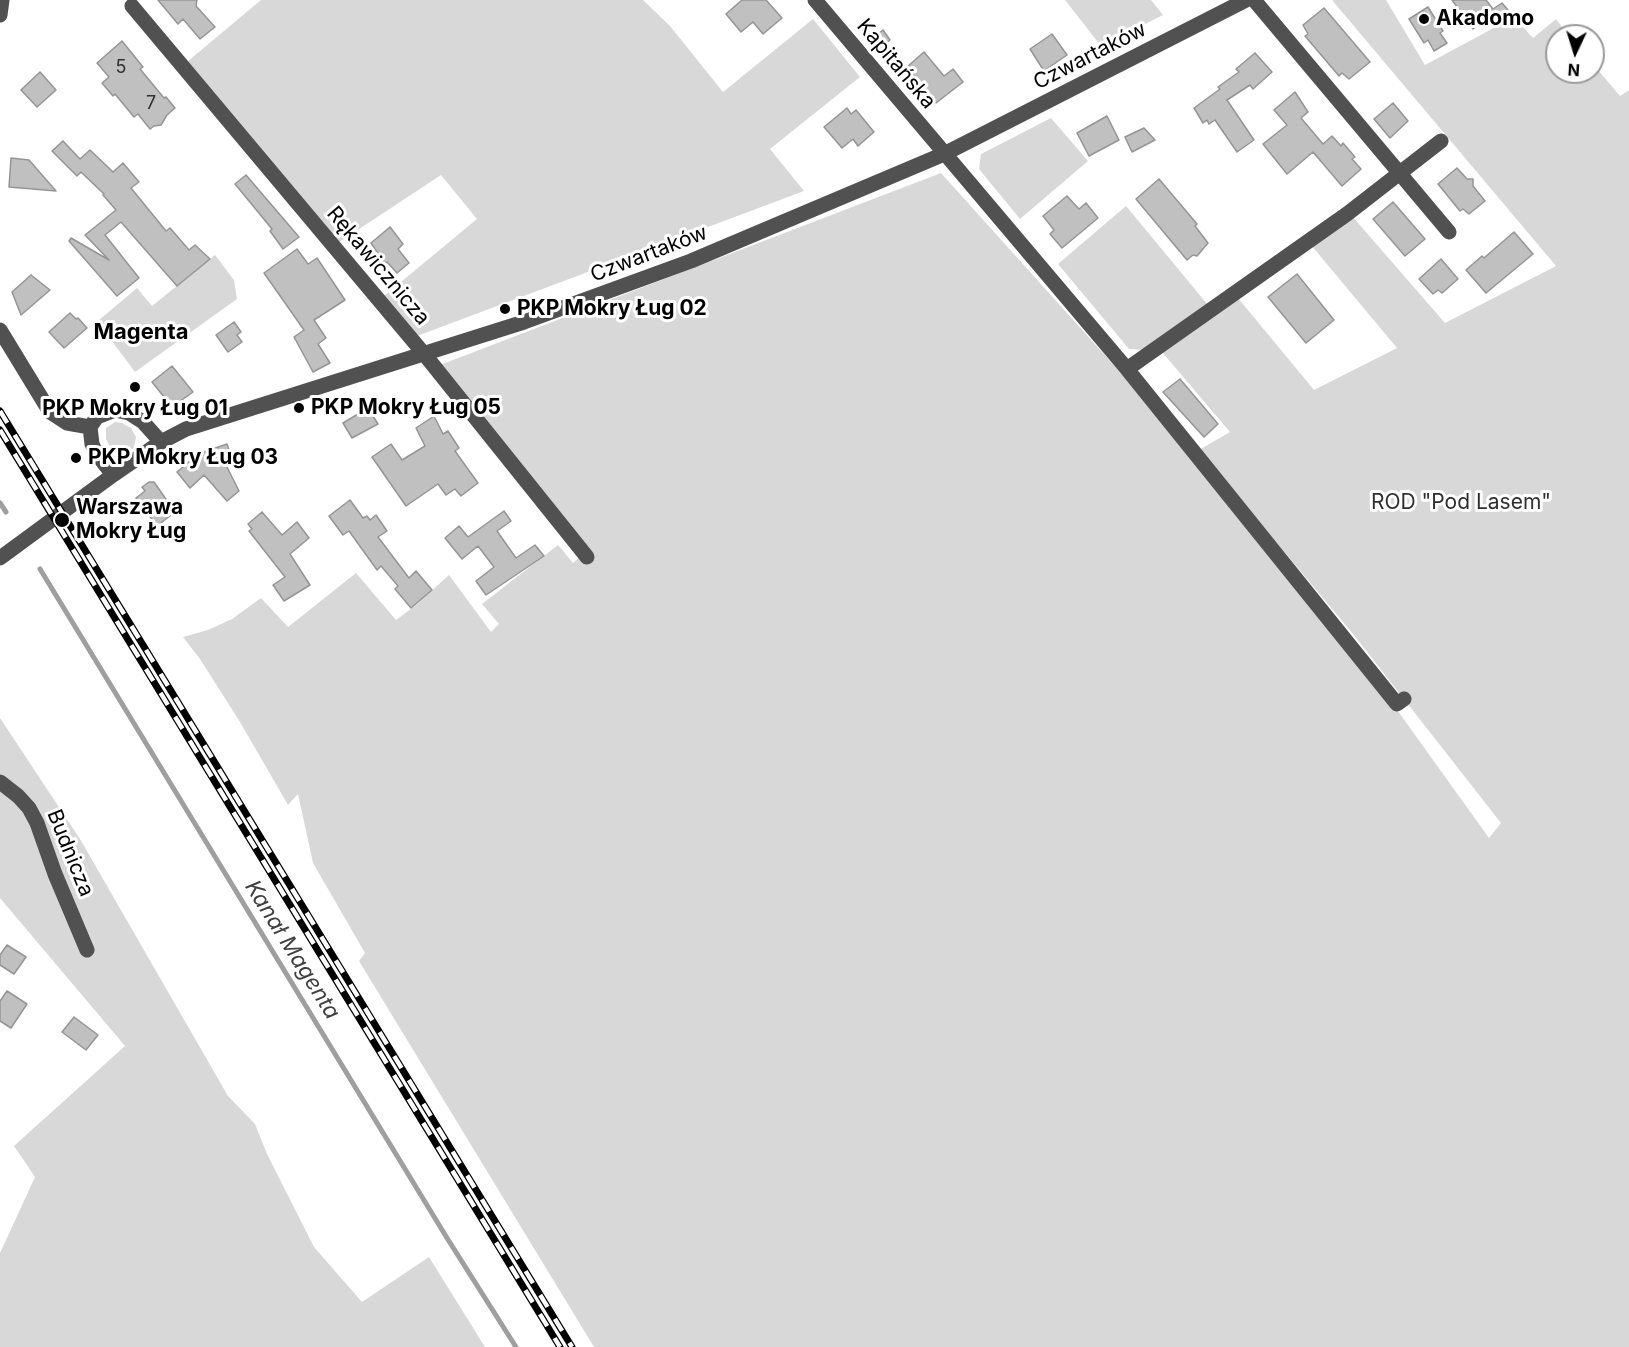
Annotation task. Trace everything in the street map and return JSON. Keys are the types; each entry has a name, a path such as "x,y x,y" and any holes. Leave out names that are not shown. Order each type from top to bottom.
{"street":[{"path":"0,15 2,0"},
{"name":"Kapitańska","path":"815,0 1239,503 1397,704 1404,699"},
{"name":"Czwartaków","path":"0,558 161,442 186,429 569,307 692,261 944,154 1246,0"},
{"path":"1254,0 1449,232"},
{"name":"Rękawicznicza","path":"132,6 424,355 587,557"},
{"path":"1127,369 1347,214 1441,141"},
{"path":"0,330 50,412 67,423 90,427"},
{"path":"113,476 96,453 90,437 90,427 97,417 108,412 120,411 137,417 161,442"},
{"name":"Budnicza","path":"0,782 29,808 37,823 55,874 87,950"}],"green space":[{"path":"261,0 643,0 670,26 723,92 813,19 860,77 770,149 804,191 417,336 384,296 477,219 441,175 338,243 187,62"},
{"path":"1065,0 1151,0 1163,15 1101,46"},
{"name":"ROD \"Pod Lasem\"","path":"1332,0 1386,0 1425,65 1514,17 1533,38 1545,28 1545,84 1605,84 1605,78 1620,96 1629,90 1629,1347 594,1347 359,961 365,953 313,863 298,794 288,805 240,722 200,659 183,637 208,630 232,619 261,598 288,627 356,573 396,620 449,575 491,632 499,624 482,604 558,545 573,563 589,549 440,365 941,173 1120,372 1395,707 1489,838 1501,823 1353,634 1199,450 1230,432 1162,352 1238,298 1314,390 1397,348 1311,245 1352,216 1445,323 1556,266"},
{"path":"1556,19 1560,24 1550,24"},
{"path":"1051,118 1088,161 1020,219 979,169 981,154"},
{"path":"1126,206 1208,305 1145,350 1129,349 1058,264"},
{"path":"215,255 234,280 237,299 135,372 99,324 99,320 137,288 152,306"},
{"path":"115,422 131,428 136,437 134,448 126,453 112,451 106,439 106,428"},
{"path":"0,718 80,839 228,1096 255,1124 267,1154 314,1247 362,1302 429,1257 485,1347 0,1347 0,1253 35,1177 14,1146 125,1046 0,898"}],"building":[{"path":"158,0 197,0 196,6 215,27 200,39 183,19 178,24"},
{"path":"742,0 766,0 782,18 763,34 753,22 741,32 726,14"},
{"path":"1452,0 1486,0 1493,9 1502,3 1514,17 1497,26 1491,16 1473,29"},
{"path":"1428,7 1443,31 1440,33 1447,43 1434,51 1428,40 1424,43 1409,19"},
{"path":"1324,8 1370,62 1349,79 1342,73 1339,76 1305,36 1308,34 1303,25"},
{"path":"883,30 890,40 879,49 871,39"},
{"path":"1052,34 1067,55 1044,71 1030,49"},
{"path":"122,41 143,67 140,69 175,108 161,125 150,129 138,114 134,117 115,94 113,96 102,83 109,77 97,63"},
{"path":"924,52 944,76 953,69 963,82 936,103 907,67"},
{"path":"1255,53 1272,72 1253,89 1250,85 1227,100 1254,140 1237,152 1215,120 1209,124 1207,120 1203,123 1194,108 1239,72 1236,69"},
{"path":"40,72 56,90 37,107 21,90"},
{"path":"1295,92 1308,112 1301,118 1323,144 1332,136 1341,146 1343,143 1355,157 1352,159 1361,169 1342,186 1313,152 1287,174 1263,144 1287,125 1274,110"},
{"path":"1393,103 1408,121 1390,138 1374,119"},
{"path":"847,108 851,114 856,110 874,132 858,146 853,139 842,148 824,127"},
{"path":"1107,116 1119,140 1089,156 1077,133"},
{"path":"1144,128 1155,140 1132,152 1125,137"},
{"path":"63,141 80,159 90,150 113,172 123,163 139,182 131,188 166,231 170,228 189,250 195,245 210,259 177,286 121,222 105,235 139,278 117,296 69,241 71,238 109,260 85,235 116,210 104,194 81,172 77,176 52,151"},
{"path":"11,158 29,160 56,191 9,187"},
{"path":"1457,168 1467,179 1473,179 1473,186 1485,201 1469,214 1463,209 1460,211 1438,184"},
{"path":"246,175 299,237 283,249 270,231 272,229 235,184"},
{"path":"1159,179 1197,224 1195,226 1208,243 1197,256 1193,255 1187,260 1136,199"},
{"path":"1067,196 1079,209 1086,203 1098,218 1062,248 1050,234 1054,230 1043,216"},
{"path":"1393,202 1425,239 1405,256 1373,219"},
{"path":"390,227 403,244 398,249 409,263 397,273 387,262 385,264 371,243"},
{"path":"1514,232 1533,254 1486,293 1466,270"},
{"path":"297,249 308,264 317,258 345,300 314,320 326,338 318,344 330,363 313,372 294,337 304,330 264,273"},
{"path":"1441,259 1458,279 1442,293 1438,290 1433,294 1419,279"},
{"path":"1297,274 1334,320 1306,343 1268,297"},
{"path":"31,275 50,290 21,315 12,292"},
{"path":"70,313 87,328 64,348 49,332"},
{"path":"234,322 241,332 237,335 242,342 228,352 216,335"},
{"path":"172,366 193,392 172,407 152,382"},
{"path":"1180,379 1218,424 1204,437 1163,392"},
{"path":"368,408 378,424 352,438 343,423"},
{"path":"434,416 443,434 448,431 459,448 455,451 478,483 461,496 455,489 446,495 438,484 406,506 372,457 391,444 402,460 425,446 416,428"},
{"path":"227,444 233,462 226,465 239,491 227,501 204,475 190,488 177,472 198,454"},
{"path":"149,482 154,482 175,512 157,526 136,498 145,491 142,487"},
{"path":"350,500 363,518 367,516 370,520 376,515 387,531 378,537 409,578 416,571 432,590 411,608 395,589 398,586 381,566 377,570 349,531 343,535 329,516"},
{"path":"504,511 511,521 497,531 516,558 535,545 544,556 486,595 476,581 494,567 478,546 462,559 445,538 459,526 468,537"},
{"path":"262,512 282,535 297,522 309,538 290,554 310,585 284,601 273,585 285,577 249,531 252,529 248,524"},
{"path":"7,945 26,957 14,974 0,965 0,955"},
{"path":"7,991 27,1004 11,1028 0,1021 0,1001"},
{"path":"74,1017 98,1035 86,1050 62,1032"}],"waterway":[{"name":"Kanał Magenta","path":"0,503 6,512"},
{"name":"Kanał Magenta","path":"40,569 447,1238 516,1347"}],"railway":[{"path":"0,411 572,1347"},
{"path":"0,430 560,1347"}],"place":[{"name":"Akadomo","path":"1424,19"},
{"name":"PKP Mokry Ług 02","path":"505,309"},
{"name":"PKP Mokry Ług 01","path":"135,387"},
{"name":"PKP Mokry Ług 05","path":"299,408"},
{"name":"PKP Mokry Ług 03","path":"76,458"},
{"name":"Warszawa Mokry Ług","path":"62,520"}],"district":[{"name":"Magenta","path":"141,332"}]}
